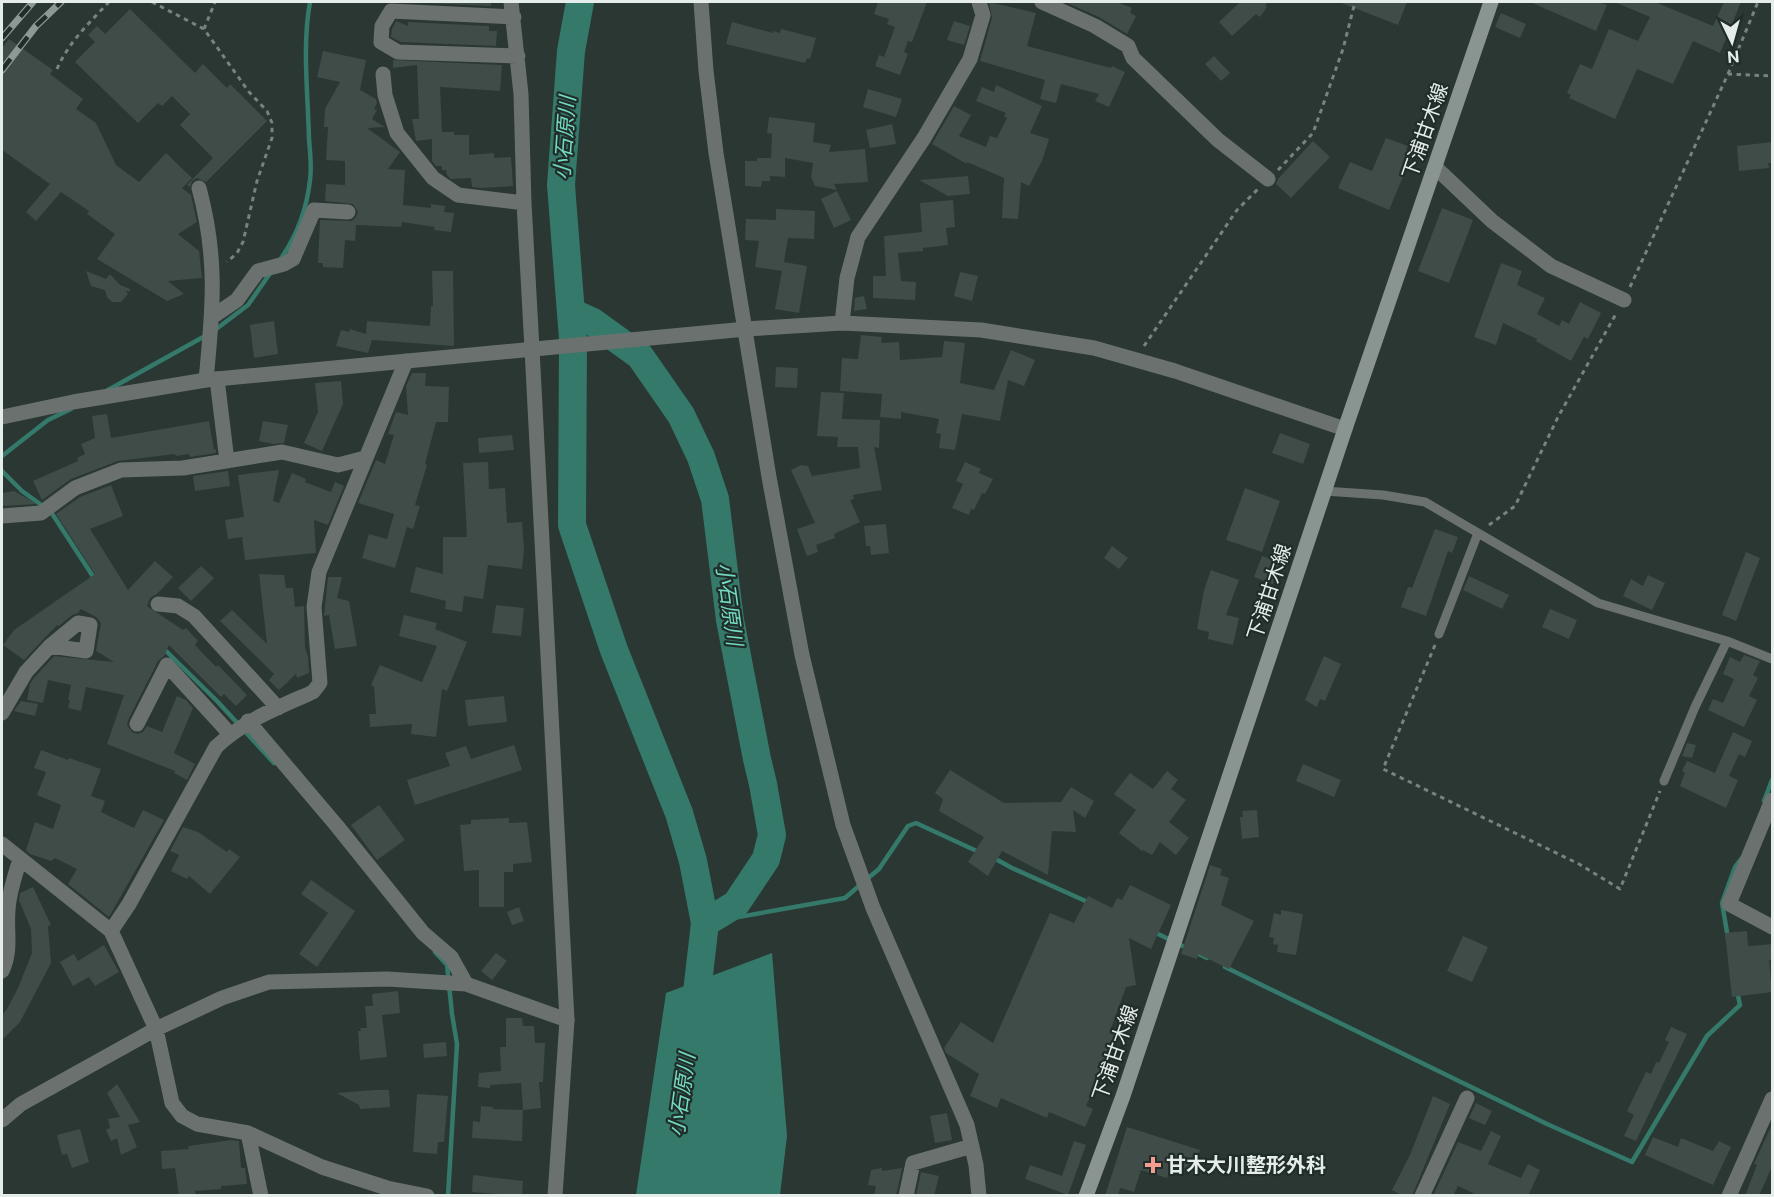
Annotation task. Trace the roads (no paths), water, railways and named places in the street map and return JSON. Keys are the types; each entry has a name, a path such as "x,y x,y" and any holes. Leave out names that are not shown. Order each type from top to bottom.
{"main road":[{"name":"下浦甘木線","path":"1086,1196 1123,1096 1324,491 1491,2"}],"street":[{"path":"511,2 518,56 567,1020 555,1196"},
{"path":"701,2 716,153 741,330 800,644 843,825 873,908 967,1125 976,1165 979,1196"},
{"path":"842,323 848,278 858,237 924,138 970,58 983,15 980,2"},
{"path":"1042,2 1095,26 1128,46 1133,58 1218,140 1268,179"},
{"path":"513,17 393,6 382,26 381,42 399,52 518,56"},
{"path":"384,74 385,95 397,132 433,178 458,195 524,203"},
{"path":"1435,168 1492,221 1551,266 1624,300"},
{"path":"199,188 208,219 214,275 209,346 211,379 227,461"},
{"path":"212,317 237,300 258,271 285,264 293,259 314,210 348,212"},
{"path":"2,417 73,402 211,379 741,330 842,323 981,330 1094,348 1175,371 1345,429"},
{"path":"111,931 129,904 216,747 248,721 313,692 320,683 314,607 319,572 406,362"},
{"path":"2,516 41,513 75,488 121,470 183,468 282,452 338,465 365,458"},
{"path":"158,604 178,606 194,616 278,708"},
{"path":"2,713 26,672 50,646"},
{"path":"137,724 166,665 230,734"},
{"path":"248,721 338,826 417,926 451,957 466,984"},
{"path":"1773,800 1729,904 1773,927"},
{"path":"2,844 111,931 156,1029 172,1103 182,1116 197,1124 248,1132 322,1167 387,1188 427,1196"},
{"path":"2,971 9,949 7,911 20,859"},
{"path":"2,1120 21,1104 156,1029 222,998 269,982 387,979 466,984 567,1020"},
{"path":"1422,1196 1467,1098"},
{"path":"1729,1196 1773,1099"},
{"path":"248,1132 261,1196"},
{"path":"906,1196 913,1163 972,1146"}],"lane":[{"path":"1324,491 1383,495 1425,502 1598,603 1727,641 1773,659"},
{"path":"1439,634 1478,533"},
{"path":"1664,781 1695,707 1727,641"}],"water":[{"path":"772,953 787,1136 780,1195 636,1195 666,993"}],"waterway":[{"path":"280,260 300,222 310,180 306,53 310,2"},
{"name":"小石原川","path":"580,2 571,51 561,185 573,339 572,525 614,650 679,813 693,861 705,923 694,1018"},
{"path":"215,330 248,305 271,272"},
{"name":"小石原川","path":"571,312 593,322 640,356 681,415 701,457 715,499 730,620 772,835 766,859 736,904 705,923"},
{"path":"108,390 205,336"},
{"path":"2,456 48,420 71,409"},
{"path":"2,471 22,491 51,512 96,581"},
{"path":"163,648 217,701 274,763"},
{"path":"1764,801 1772,780"},
{"path":"867,879 879,869 908,826 916,823 981,853"},
{"path":"992,857 1090,903"},
{"path":"1728,938 1722,903 1735,867 1741,859"},
{"path":"705,923 845,898 860,885"},
{"path":"1152,931 1207,958"},
{"path":"435,952 447,965 457,1044 448,1196"},
{"path":"1225,967 1547,1124 1632,1162 1707,1036 1740,1005 1737,991"}],"railway":[{"path":"2,38 33,2"},
{"path":"2,70 36,26 61,2"}],"place":[{"name":"甘木大川整形外科","path":"1153,1165"}]}
